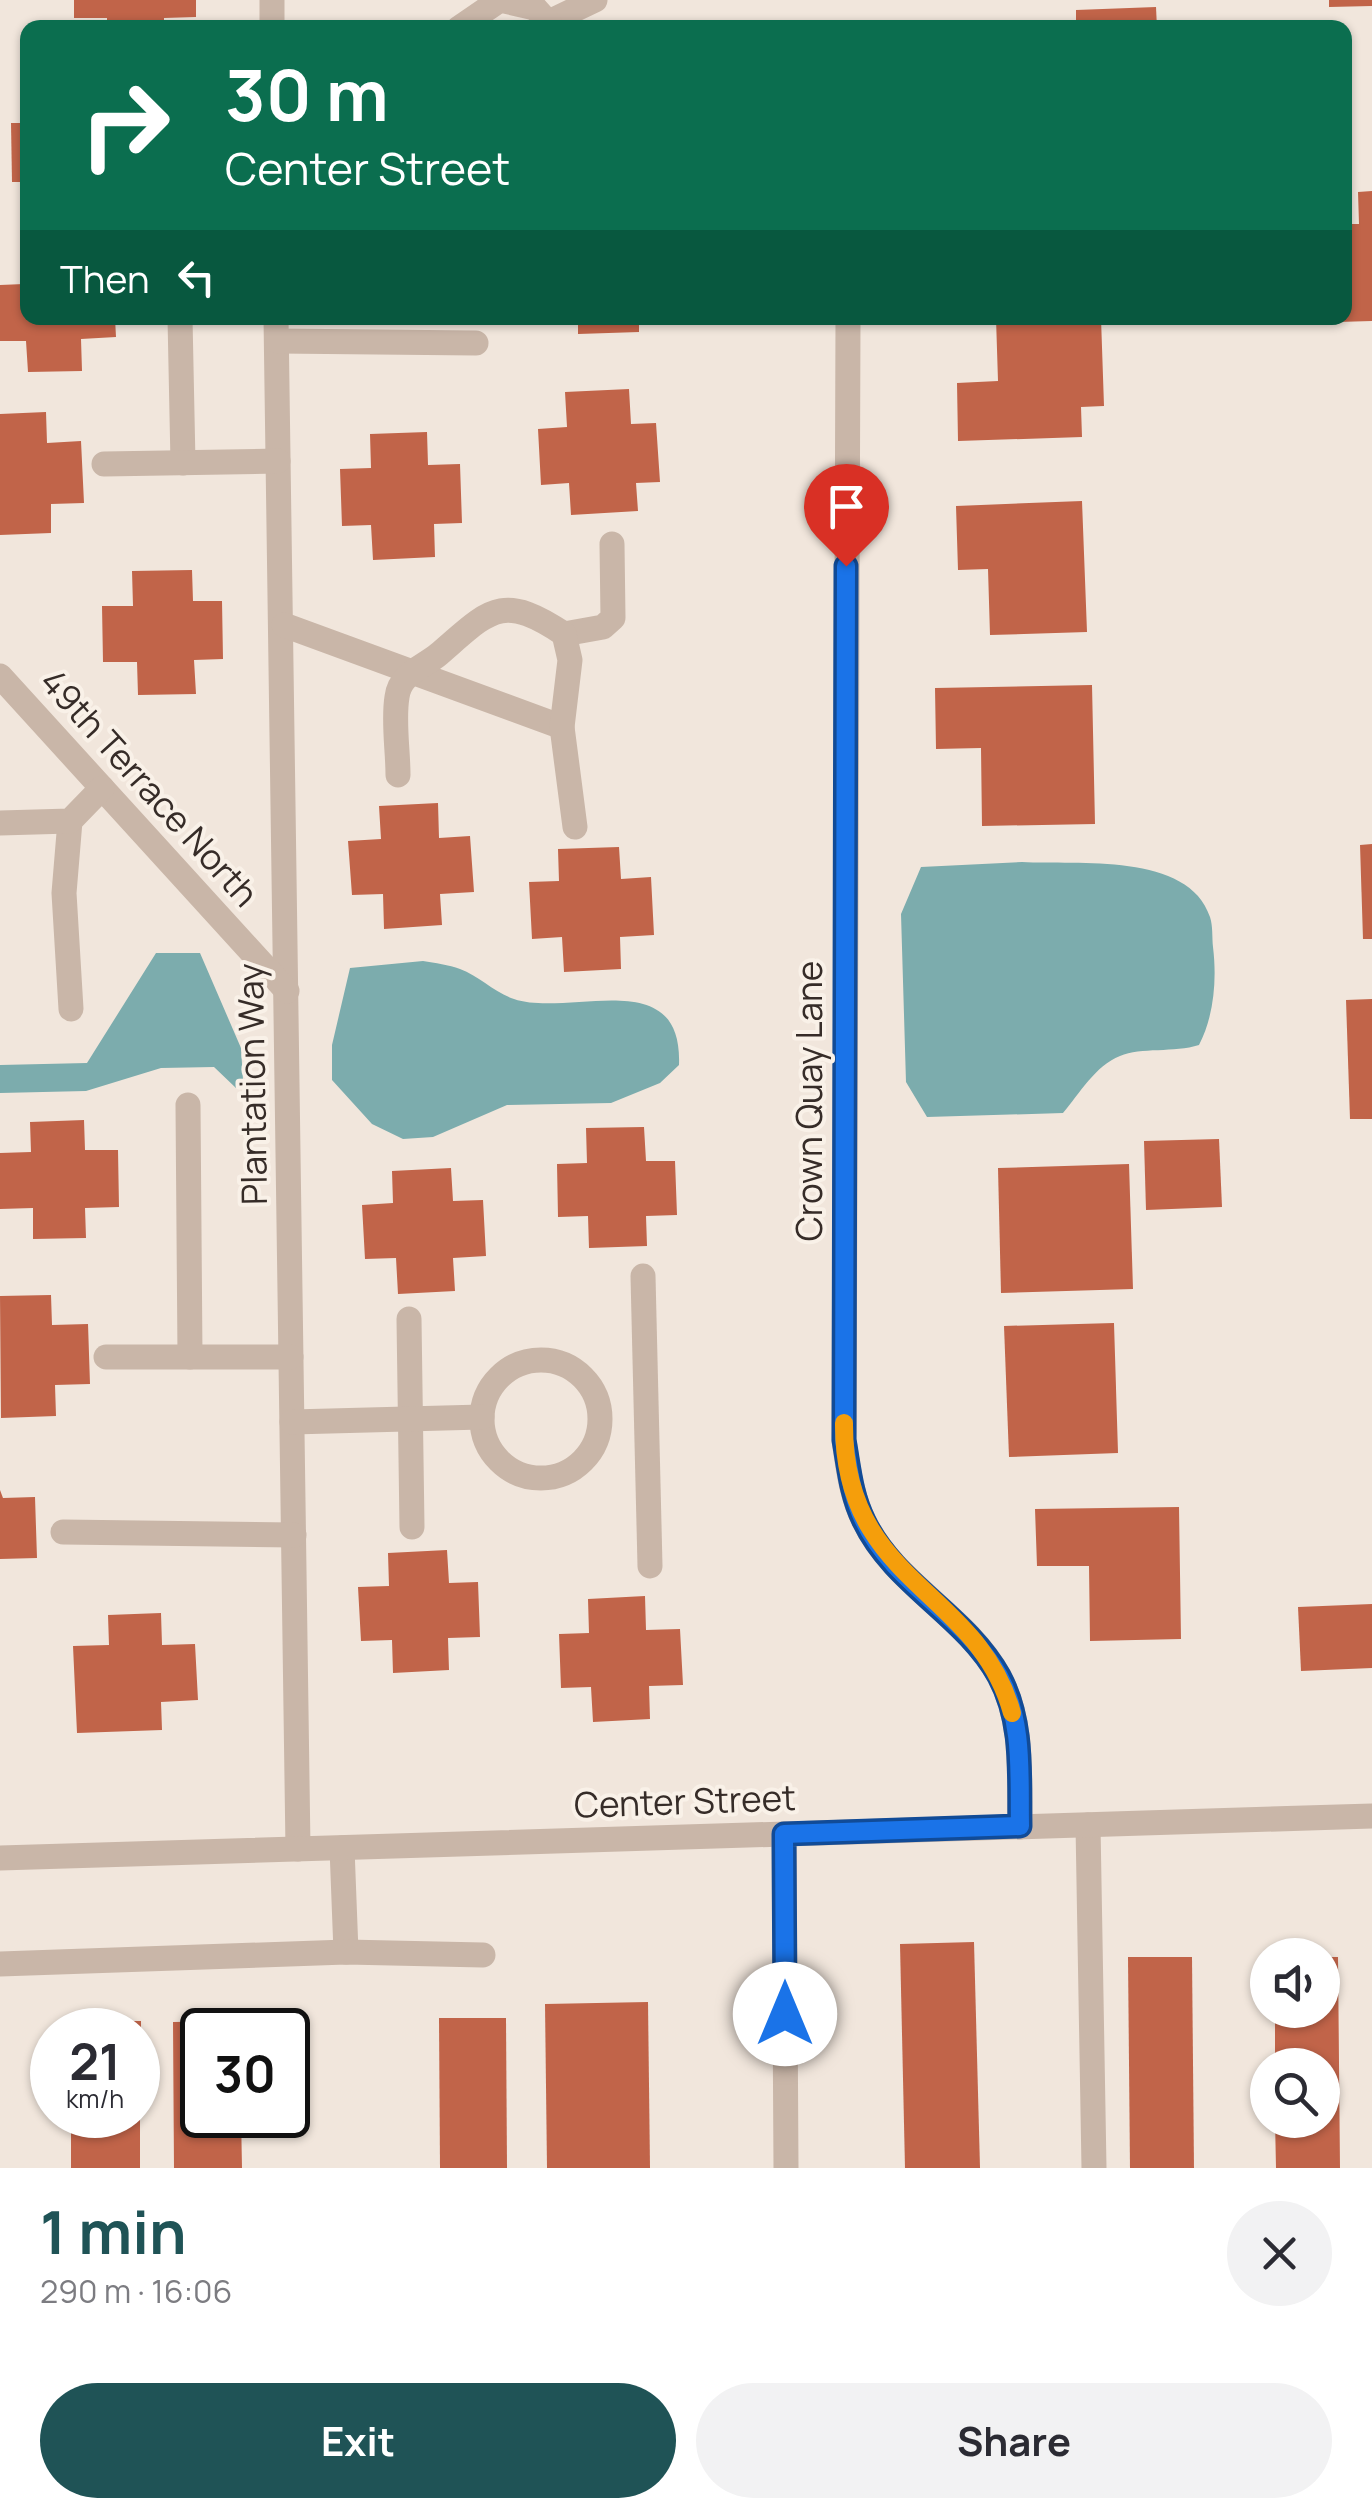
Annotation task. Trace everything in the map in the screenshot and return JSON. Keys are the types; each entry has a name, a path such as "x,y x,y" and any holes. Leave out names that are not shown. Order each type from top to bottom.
{"street":[{"path":"471,20 500,0 536,8 548,20"},
{"path":"559,20 595,0"},
{"path":"180,325 183,462"},
{"name":"Crown Quay Lane","path":"848,325 844,1440 853,1495 865,1524 901,1571 984,1652 1000,1678 1018,1738 1020,1826"},
{"path":"276,329 476,343"},
{"name":"Plantation Way","path":"276,329 284,625 298,1849"},
{"path":"104,464 278,461"},
{"path":"398,775 396,694 411,672 436,657 490,610 519,608 564,634 603,627 613,618 612,544"},
{"path":"284,625 562,727"},
{"path":"564,634 570,660 562,727 576,827"},
{"name":"49th Terrace North","path":"0,676 287,991"},
{"path":"71,1008 64,893 70,821 102,788"},
{"path":"0,823 70,821"},
{"path":"188,1104 190,1357"},
{"path":"642,1276 650,1566"},
{"path":"409,1318 412,1527"},
{"path":"106,1357 291,1357"},
{"path":"535,1360 558,1362 578,1371 598,1399 601,1416 597,1440 585,1460 551,1478 526,1477 508,1468 484,1435 482,1418 496,1380 512,1367 535,1360"},
{"path":"601,1416 646,1414"},
{"path":"292,1422 482,1418"},
{"path":"63,1532 294,1536"},
{"name":"Center Street","path":"0,1858 1372,1816"},
{"path":"1088,1825 1094,2168"},
{"path":"784,1834 786,2168"},
{"path":"342,1848 346,1952"},
{"path":"0,1964 346,1952 482,1956"}],"water":[{"path":"1022,862 1129,866 1180,881 1198,896 1210,917 1214,959 1213,998 1204,1034 1199,1045 1138,1052 1111,1060 1063,1113 927,1117 906,1082 901,914 921,867"},
{"path":"156,953 200,953 241,1048 243,1080 236,1088 214,1067 161,1068 86,1091 0,1093 0,1065 87,1063"},
{"path":"423,961 460,969 514,999 537,1003 619,1000 643,1004 663,1014 675,1033 679,1065 660,1083 611,1103 507,1105 433,1137 403,1139 372,1124 332,1080 332,1045 350,968"}],"building":[{"path":"74,0 196,0 196,17 74,18"},
{"path":"1329,0 1372,0 1372,6 1329,7"},
{"path":"1156,7 1157,20 1076,20 1076,10"},
{"path":"11,123 20,123 20,182 12,182"},
{"path":"1372,191 1372,321 1352,322 1352,224 1359,224 1358,192"},
{"path":"20,284 20,325 115,325 116,337 81,339 82,371 28,372 26,341 0,341 0,285"},
{"path":"578,325 639,325 639,332 578,334"},
{"path":"996,325 1101,325 1104,406 1081,407 1082,437 958,441 957,383 998,381"},
{"path":"629,389 631,424 656,423 660,482 636,483 638,511 571,515 569,483 541,485 538,429 567,427 565,392"},
{"path":"46,412 47,443 81,441 84,503 51,504 51,533 0,535 0,414"},
{"path":"427,432 428,465 460,464 462,523 434,524 435,557 373,560 371,525 342,526 340,469 371,468 370,434"},
{"path":"1082,501 1087,632 990,635 988,569 958,570 956,506"},
{"path":"192,570 193,601 222,601 223,659 194,660 196,694 138,695 137,662 103,662 102,606 133,606 132,571"},
{"path":"1092,685 1095,824 982,826 981,748 936,749 935,688"},
{"path":"438,803 439,838 470,836 474,892 440,894 442,925 384,929 383,894 352,895 348,841 381,839 379,806"},
{"path":"1372,844 1372,939 1363,939 1360,845"},
{"path":"619,847 621,879 651,877 654,935 620,937 621,969 564,972 562,937 532,939 529,882 559,881 558,849"},
{"path":"1372,999 1372,1119 1350,1119 1346,1000"},
{"path":"84,1120 85,1150 118,1150 119,1207 85,1208 86,1238 33,1239 33,1208 0,1209 0,1153 31,1152 30,1122"},
{"path":"644,1127 646,1161 675,1161 677,1215 646,1216 647,1246 589,1248 588,1216 558,1217 557,1164 587,1163 586,1128"},
{"path":"1219,1139 1222,1207 1146,1210 1144,1141"},
{"path":"1129,1164 1133,1289 1001,1293 998,1168"},
{"path":"451,1168 453,1201 483,1200 486,1256 453,1258 455,1291 398,1294 396,1258 365,1259 362,1205 393,1203 392,1171"},
{"path":"51,1295 52,1325 88,1324 90,1384 55,1385 56,1416 1,1418 0,1296"},
{"path":"1114,1323 1118,1453 1009,1457 1004,1326"},
{"path":"0,1490 3,1498 35,1497 37,1558 0,1559"},
{"path":"1179,1507 1181,1639 1090,1641 1089,1566 1037,1566 1035,1509"},
{"path":"447,1550 449,1583 478,1582 480,1637 448,1638 449,1670 393,1673 392,1640 361,1641 358,1587 389,1586 388,1553"},
{"path":"645,1596 646,1630 680,1629 683,1685 649,1686 650,1719 593,1722 591,1687 561,1688 559,1634 589,1633 588,1599"},
{"path":"1372,1604 1372,1668 1301,1671 1298,1607"},
{"path":"161,1613 162,1645 195,1644 198,1700 161,1702 162,1730 77,1733 73,1646 109,1645 108,1615"},
{"path":"974,1942 980,2168 905,2168 900,1944"},
{"path":"1128,1957 1192,1957 1194,2168 1130,2168"},
{"path":"648,2002 650,2168 547,2168 545,2004"},
{"path":"439,2018 506,2018 507,2168 440,2168"},
{"path":"173,2022 180,2022 180,2138 241,2138 242,2168 174,2168"},
{"path":"1275,2028 1339,2028 1339,2048 1275,2048"},
{"path":"71,2138 140,2138 140,2168 71,2168"},
{"path":"1275,2138 1340,2138 1340,2168 1276,2168"}],"slow traffic":[{"path":"844,1423 853,1495 865,1524 901,1571 984,1652 1000,1678 1012,1713"}],"route":[{"path":"785,2014 784,1834 1020,1826 1018,1738 1000,1678 962,1628 882,1550 853,1495 844,1440 846,566"}]}
